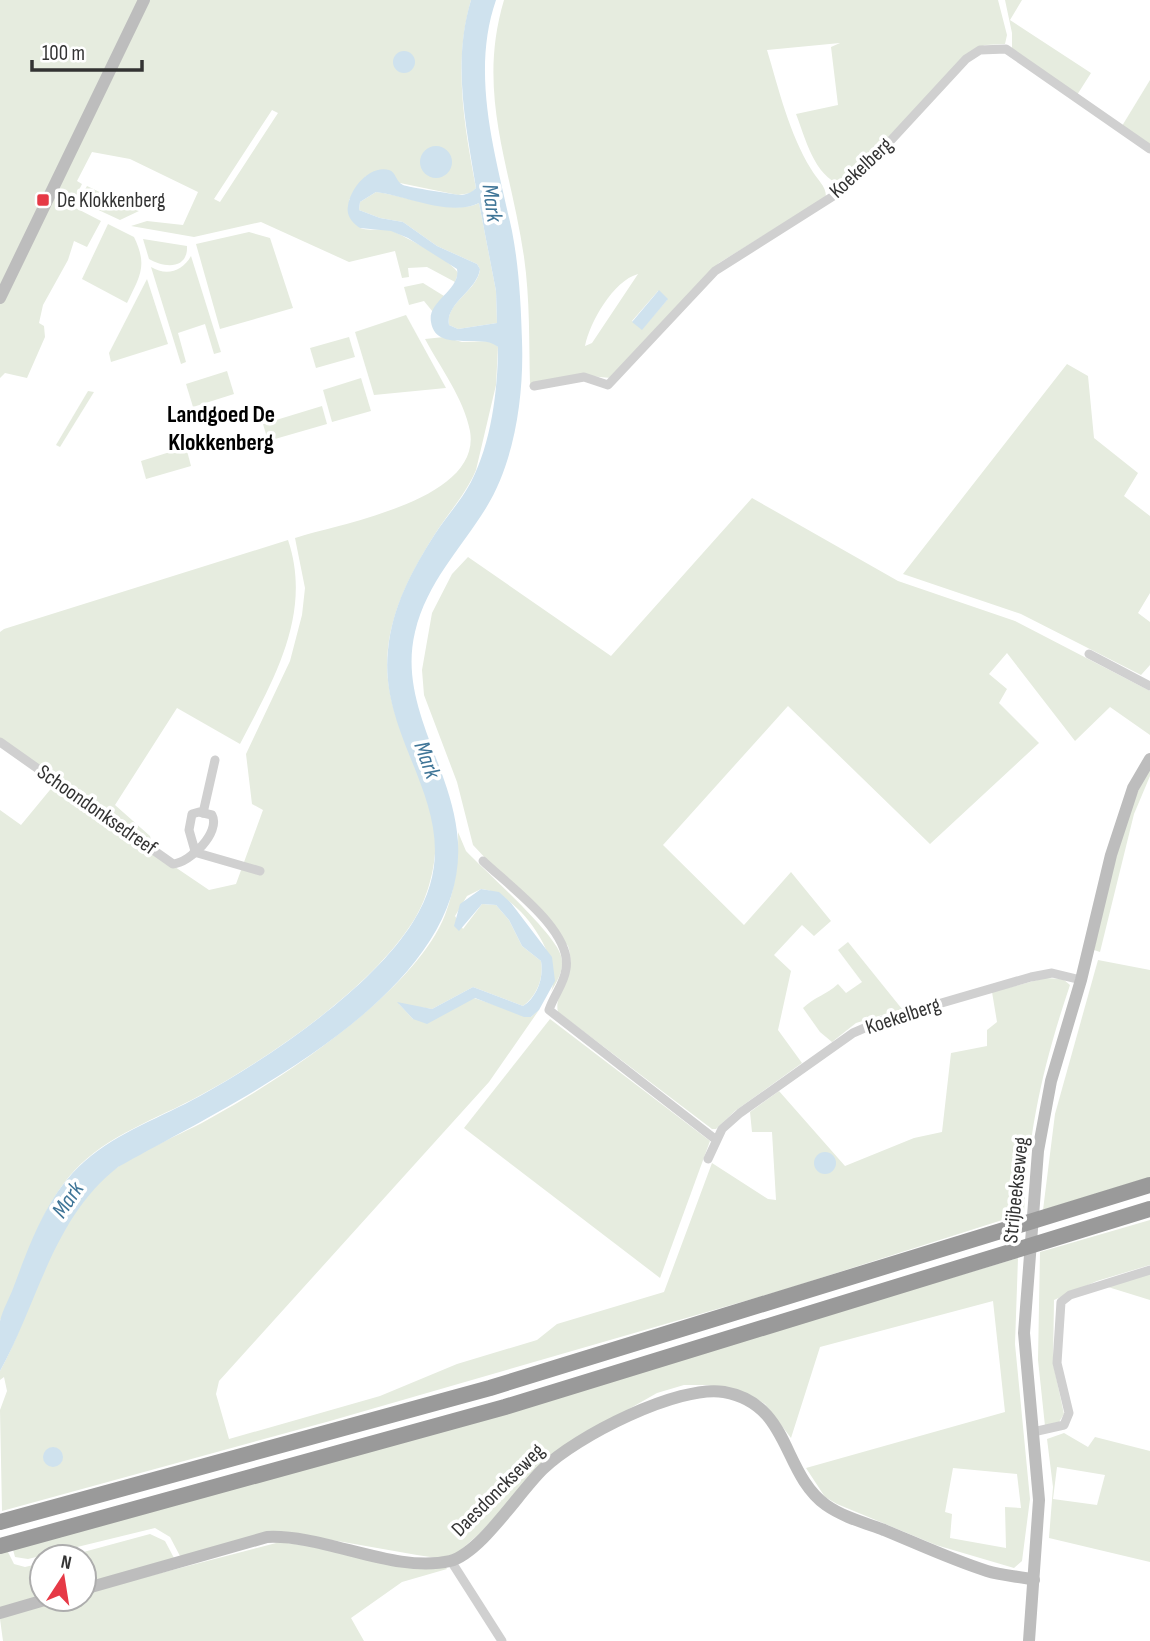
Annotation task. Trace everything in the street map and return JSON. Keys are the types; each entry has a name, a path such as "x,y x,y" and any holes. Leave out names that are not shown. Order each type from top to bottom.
{"highway":[{"path":"4,1521 490,1388 1150,1185"},
{"path":"7,1544 505,1407 1150,1209"}],"street":[{"path":"0,298 144,0"},
{"name":"Koekelberg","path":"534,386 584,377 608,385 715,271 840,192 966,58 980,50 1006,49 1150,149"},
{"path":"1089,654 1150,686"},
{"name":"Schoondonksedreef","path":"0,742 173,864 182,863 195,852 209,835 214,816 195,812 191,819 190,830 195,852"},
{"name":"Strijbeekseweg","path":"1029,1641 1039,1500 1025,1370 1026,1285 1034,1185 1051,1081 1082,980 1111,855 1133,788 1150,759"},
{"name":"Schoondonksedreef","path":"203,813 215,760"},
{"name":"Schoondonksedreef","path":"195,852 260,871"},
{"path":"483,861 551,926 566,950 566,970 549,1010 715,1139"},
{"name":"Koekelberg","path":"708,1159 715,1139 722,1129 770,1090 853,1033 870,1025 1031,977 1052,973 1082,980"},
{"path":"1033,1432 1050,1431 1064,1425 1069,1413 1057,1363 1061,1302 1070,1295 1150,1270"},
{"name":"Daesdonckseweg","path":"98,1585 267,1536 293,1537 402,1560 452,1561 475,1544 554,1459 630,1415 678,1397 713,1391 744,1398 768,1414 779,1429 806,1483 828,1506 986,1570 1034,1580"},
{"path":"452,1561 502,1641"},
{"path":"0,1613 28,1605"}],"shaded area":[{"path":"0,0 471,0 462,47 462,94 476,188 471,193 458,195 366,176 349,200 360,228 393,231 428,250 454,268 458,273 455,282 427,267 408,268 409,277 402,278 395,251 349,262 261,222 194,237 131,226 147,221 183,225 198,192 130,159 92,152 77,181 82,184 75,198 69,196 66,203 101,221 87,247 74,241 68,260 43,305 39,323 44,326 45,337 27,378 5,373 0,378","holes":["272,110 278,113 220,202 214,199"]},
{"path":"504,0 998,0 1007,35 1005,44 985,45 974,50 841,185 817,165 796,114 838,105 831,47 840,43 767,50 791,126 803,155 823,186 826,197 719,263 611,378 589,376 530,384 524,257 495,99 493,67 496,34","holes":["638,274 592,343 585,346 604,304 620,285","658,291 667,300 642,329 632,321"]},
{"path":"1005,0 1022,0 1010,20 1091,73 1077,95 1012,49 1012,33"},
{"path":"1150,80 1150,145 1122,126"},
{"path":"87,186 139,211 120,220 79,201"},
{"path":"376,192 443,206 469,206 479,203 496,291 497,323 458,329 449,325 452,310 474,284 480,269 477,264 437,246 403,222 380,218 359,210 360,202"},
{"path":"108,224 134,237 141,256 139,278 127,303 82,279"},
{"path":"249,232 270,238 293,308 220,329 196,244"},
{"path":"143,239 187,246 184,259 174,265 155,262 149,259"},
{"path":"191,256 221,352 214,354 205,324 178,333 186,362 181,364 151,267 173,271 183,266"},
{"path":"147,279 168,344 111,362 109,353"},
{"path":"423,283 444,296 433,312 424,301 409,305 404,287"},
{"path":"406,315 446,388 374,395 355,332"},
{"path":"349,337 355,357 316,368 310,348"},
{"path":"444,337 462,342 492,341 498,347 496,385 476,470 412,574 394,617 388,648 387,670 394,711 424,788 434,822 433,868 419,911 393,948 370,973 316,1020 256,1062 199,1096 117,1138 87,1158 74,1171 50,1205 0,1321 0,810 21,825 54,785 209,890 236,884 263,810 252,804 246,754 290,661 302,615 305,588 295,538 405,505 432,491 454,475 468,455 470,431 457,395 425,339"},
{"path":"1067,364 1088,376 1094,438 1138,473 1124,496 1150,516 1150,593 1138,613 1150,622 1150,665 1141,675 1021,614 903,574"},
{"path":"227,371 234,394 193,407 186,384"},
{"path":"361,378 371,411 332,422 323,390"},
{"path":"88,391 94,392 60,447 56,445"},
{"path":"322,406 327,424 268,441 263,424"},
{"path":"186,447 191,466 146,479 141,461"},
{"path":"752,498 898,581 1015,621 1150,691 1150,735 1110,707 1075,741 1007,653 989,674 1007,689 999,703 1039,743 930,844 788,706 663,845 744,925 791,872 831,921 814,936 802,925 774,955 791,971 778,1030 802,1063 735,1111 716,1129 712,1129 558,1012 557,1005 570,966 568,946 473,845 457,782 424,695 422,670 432,613 452,574 468,557 611,656"},
{"path":"288,540 296,594 286,646 265,696 240,744 177,708 115,805 150,836 152,843 0,739 0,632 4,629"},
{"path":"1150,767 1150,776 1134,814 1100,952 1094,950 1122,833"},
{"path":"458,832 466,851 534,918 556,946 562,961 560,975 551,992 551,962 544,945 534,928 509,901 481,889 467,896 455,916 463,929 482,904 496,905 509,920 522,946 541,961 536,992 523,1006 473,987 432,1009 399,1004 413,1019 474,998 531,1017 539,1010 489,1082 219,1381 216,1394 229,1439 380,1396 457,1364 537,1340 557,1324 664,1292 712,1163 768,1199 776,1200 772,1132 752,1132 750,1112 779,1091 845,1166 914,1138 942,1132 951,1053 987,1046 987,1030 997,1022 992,992 1045,978 1063,979 1070,985 1052,1042 1039,1097 1024,1213 783,1290 330,1421 2,1511 0,1410 7,1391 4,1377 0,1380 0,1371 67,1222 101,1180 114,1170 142,1152 202,1123 277,1078 346,1029 378,1001 406,973 429,944 445,915 456,874"},
{"path":"848,942 902,1009 856,1023 832,1042 820,1032 803,1008 838,984 846,993 862,982 838,950"},
{"path":"1098,960 1150,970 1150,1177 1043,1210 1055,1114"},
{"path":"550,1019 710,1141 660,1278 464,1128"},
{"path":"1150,1220 1150,1265 1097,1281 1054,1300 1053,1363 1064,1414 1059,1422 1045,1426 1038,1360 1040,1252"},
{"path":"1018,1258 1015,1344 1030,1499 1022,1561 1014,1568 936,1545 837,1504 825,1497 806,1468 1005,1412 993,1301 820,1347 791,1438 765,1404 752,1396 707,1385 684,1385 657,1393 585,1434 549,1459 480,1533 455,1555 437,1558 309,1536 180,1556 170,1537 155,1528 94,1543 28,1543 28,1559 15,1557 12,1546 531,1403","holes":["953,1468 1017,1474 1021,1508 1005,1507 1006,1548 950,1538 952,1514 945,1512"]},
{"path":"1150,1273 1150,1300 1108,1287"},
{"path":"1064,1433 1088,1447 1095,1437 1150,1451 1150,1562 1049,1538 1053,1487 1047,1439","holes":["1057,1467 1105,1475 1097,1505 1053,1499"]},
{"path":"150,1534 165,1541 174,1558 98,1580 98,1548"},
{"path":"280,1542 444,1565 447,1569 402,1582 351,1618 364,1641 3,1641 0,1619 28,1609 28,1613 98,1613 98,1589"},
{"path":"6,1548 14,1564 28,1566 28,1601 0,1609 0,1550"}],"water":[{"name":"Mark","path":"471,0 496,0 485,57 485,87 493,145 516,258 522,362 516,427 504,470 486,508 436,582 420,614 415,632 413,684 445,782 457,832 453,889 429,942 389,991 338,1035 222,1110 118,1167 96,1188 77,1211 62,1236 0,1371 0,1321 3,1312 42,1219 72,1174 112,1142 227,1080 317,1020 372,972 395,947 413,922 430,885 435,850 431,816 396,720 389,686 390,634 411,575 435,534 467,489 478,467 492,416 498,347 481,341 450,340 435,332 431,315 454,283 457,269 408,238 391,231 360,228 350,218 348,209 352,192 362,180 374,171 382,169 391,171 403,185 462,195 476,188 463,94 462,47","holes":["376,192 442,207 468,207 479,203 496,291 497,323 458,329 449,325 452,310 478,277 480,269 477,264 437,246 403,222 380,218 359,210 360,202"]},
{"path":"404,51 412,54 415,62 412,70 404,73 396,70 393,62 396,54"},
{"path":"436,146 447,151 452,162 447,173 436,178 425,173 420,162 425,151"},
{"path":"659,290 668,299 642,330 632,322"},
{"path":"481,889 499,892 511,903 552,957 555,981 539,1010 531,1017 524,1017 475,998 427,1024 413,1019 397,1002 432,1009 473,987 523,1006 536,992 541,961 522,946 509,920 496,905 482,904 459,931 454,926 460,904"},
{"path":"825,1152 835,1159 836,1163 829,1173 825,1174 815,1167 814,1163 821,1153"},
{"path":"53,1447 60,1450 63,1457 60,1464 53,1467 46,1464 43,1457 46,1450"}],"place":[{"name":"De Klokkenberg","path":"43,200"}],"district":[{"name":"Landgoed De Klokkenberg","path":"221,428"}]}
